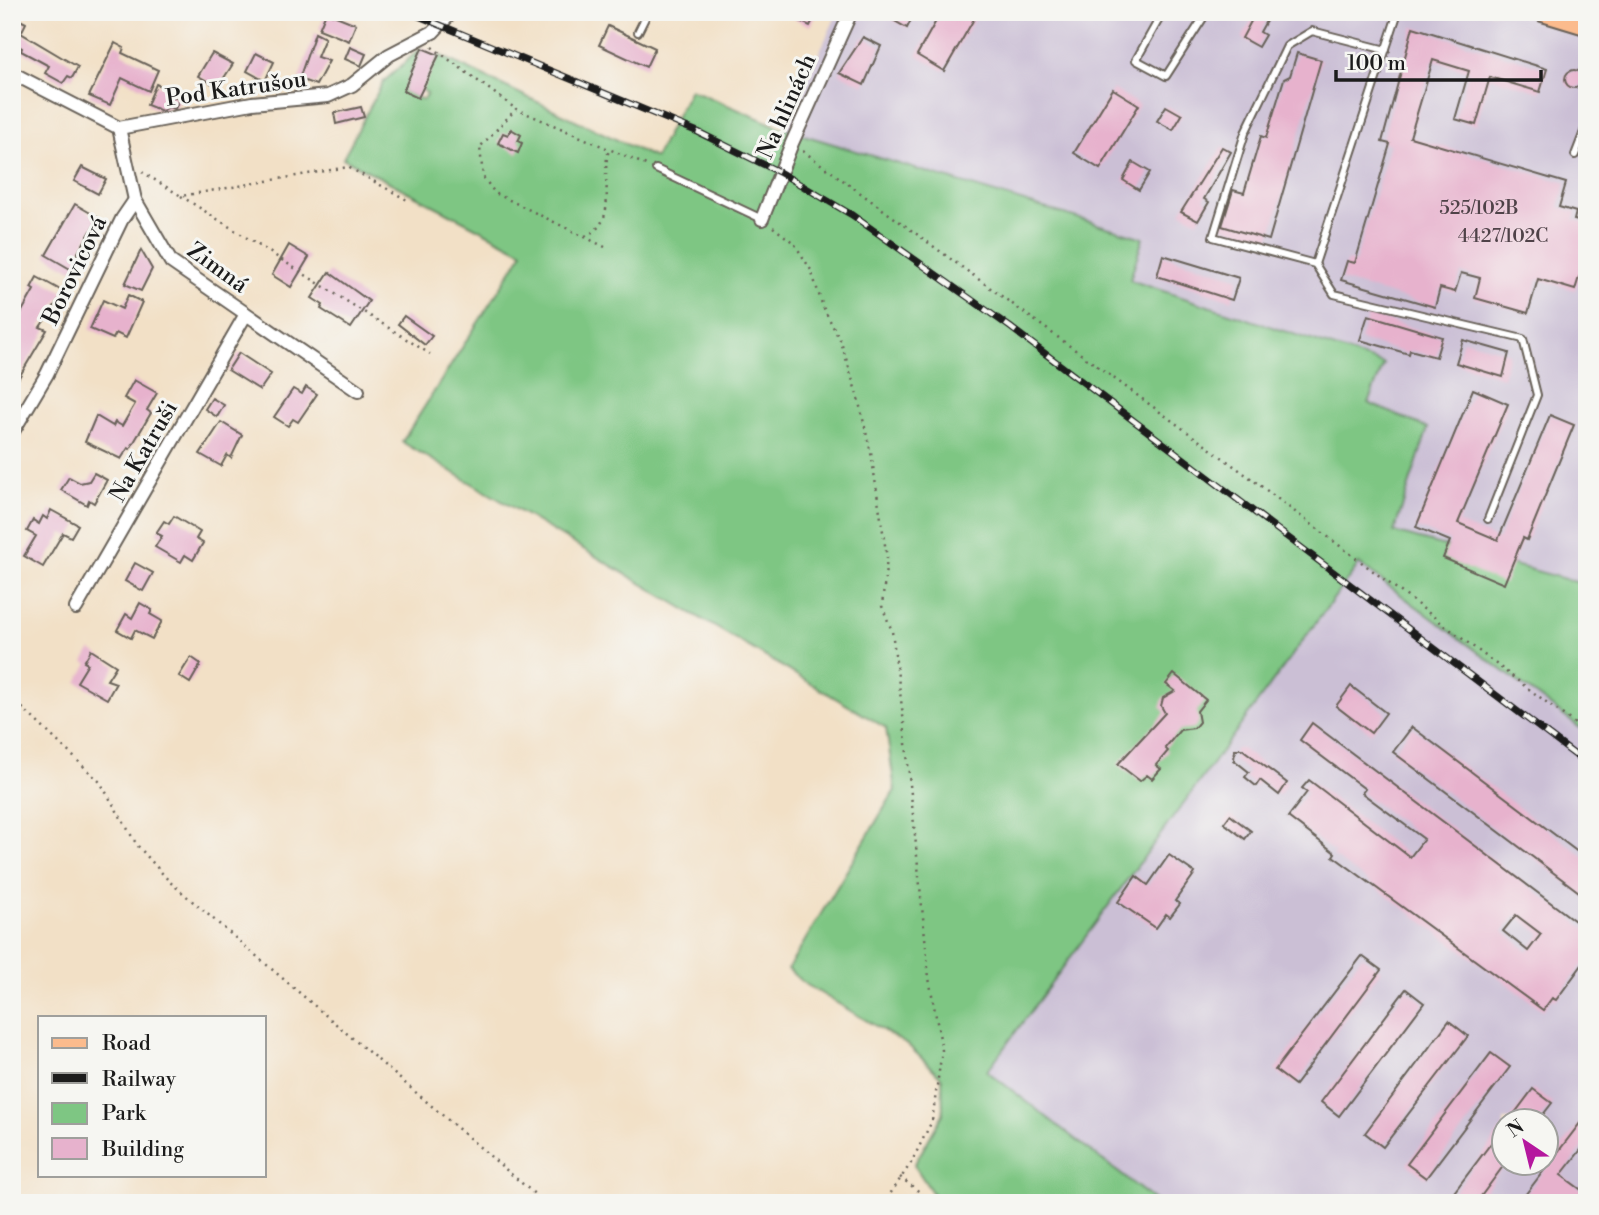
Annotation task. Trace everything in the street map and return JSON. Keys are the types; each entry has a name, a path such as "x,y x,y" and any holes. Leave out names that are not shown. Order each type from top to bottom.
{"main road":[{"path":"1544,12 1587,25"}],"street":[{"name":"Pod Katrušou","path":"119,128 252,103 328,96 352,85 389,55 442,25 452,12"},
{"name":"Na hlinách","path":"762,219 792,143 851,12"},
{"path":"12,73 119,128"},
{"name":"Zimná","path":"119,128 135,200 171,262 358,391"},
{"name":"Borovicová","path":"12,433 47,374 122,219 135,200"},
{"name":"Na Katruši","path":"76,608 246,314"}],"lane":[{"path":"638,33 648,12"},
{"path":"1163,12 1136,60 1166,76 1207,12"},
{"path":"1315,264 1398,12"},
{"path":"1386,50 1312,31 1287,46 1245,133 1213,237 1315,264 1334,294 1522,339 1537,395 1488,519"},
{"path":"1575,155 1587,124"},
{"path":"656,169 762,219"}],"path":[{"path":"422,38 516,109 656,169"},
{"path":"516,109 480,147 483,177 488,186 605,247"},
{"path":"792,143 1249,477 1587,733"},
{"path":"584,236 598,230 605,216 606,159 609,150"},
{"path":"127,163 430,354"},
{"path":"181,197 348,167 409,201"},
{"path":"762,219 794,243 811,270 823,307 841,342 868,442 887,558 882,606 892,631 904,723 929,978 942,1050 932,1121 884,1203"},
{"path":"12,698 100,782 136,845 170,882 545,1203"},
{"path":"901,1177 921,1192 927,1203"}],"shaded area":[{"path":"838,12 1587,12 1587,585 1394,532 1427,428 1368,403 1384,364 1130,280 1143,238 784,129"},
{"path":"1359,564 1587,733 1587,1203 1158,1203 987,1071"}],"green space":[{"path":"422,47 404,91 423,100 427,93 419,88 439,55 655,158 690,89 784,129 1143,238 1130,280 1384,364 1368,403 1428,428 1394,532 1587,585 1587,733 1359,564 987,1071 1158,1203 939,1203 914,1165 943,1114 942,1078 909,1046 802,982 788,969 895,790 886,728 402,442 523,252 343,158 383,82"}],"building":[{"path":"326,12 356,24 349,41 319,29"},
{"path":"781,12 817,12 810,26"},
{"path":"879,12 906,12 913,16 907,28"},
{"path":"941,12 978,12 944,71 917,55"},
{"path":"1256,12 1271,12 1260,32 1265,35 1258,47 1242,38"},
{"path":"12,16 26,23 21,33 78,67 72,78 68,76 63,83 45,73 49,66 21,51 22,48 15,44 12,50"},
{"path":"608,26 655,48 646,67 599,45"},
{"path":"1413,27 1547,69 1540,92 1490,77 1476,125 1455,119 1469,71 1433,60 1410,137 1566,183 1559,207 1576,212 1574,220 1587,223 1587,280 1579,277 1575,290 1538,279 1528,313 1475,298 1480,278 1461,273 1455,292 1440,288 1435,307 1341,280 1347,261 1355,263 1390,144 1382,142"},
{"path":"315,33 325,38 317,57 329,61 316,85 299,79"},
{"path":"863,37 881,46 864,85 839,73"},
{"path":"115,43 124,48 122,53 158,70 149,91 122,78 110,105 89,96"},
{"path":"350,47 366,54 361,66 345,59"},
{"path":"422,48 439,55 418,98 403,91"},
{"path":"212,53 233,64 218,87 198,76"},
{"path":"256,53 274,62 265,81 247,71"},
{"path":"1297,53 1321,60 1269,240 1222,226 1233,190 1244,193 1261,136 1266,138 1284,79 1290,76"},
{"path":"1574,70 1580,73 1583,79 1580,85 1574,88 1568,85 1565,79 1568,73"},
{"path":"156,84 175,92 173,97 179,99 175,109 169,107 162,111 147,105"},
{"path":"1113,89 1139,105 1100,169 1074,153"},
{"path":"1166,106 1182,115 1173,130 1157,121"},
{"path":"361,107 364,117 336,124 334,113"},
{"path":"511,129 521,135 518,141 522,143 518,153 498,143 503,133 508,135"},
{"path":"1222,147 1231,152 1204,199 1209,202 1198,221 1181,212"},
{"path":"1133,162 1150,172 1139,190 1123,180"},
{"path":"82,167 106,179 98,194 74,181"},
{"path":"75,204 99,218 77,254 81,256 72,270 46,255"},
{"path":"289,245 309,257 291,287 272,275"},
{"path":"141,250 152,269 141,291 125,284"},
{"path":"1163,255 1239,278 1232,300 1157,276"},
{"path":"329,272 369,301 351,328 321,309 323,305 312,298"},
{"path":"37,277 64,292 40,327 47,330 12,389 12,329 34,290 31,288"},
{"path":"128,295 142,302 126,338 116,333 113,339 90,329 103,300 122,309"},
{"path":"1368,315 1442,337 1436,357 1410,350 1409,354 1360,340"},
{"path":"404,316 432,336 425,345 398,324"},
{"path":"1463,340 1509,353 1503,377 1456,363"},
{"path":"239,353 271,374 260,390 228,370"},
{"path":"134,380 157,393 147,410 151,413 121,459 85,442 96,416 113,426 115,422 122,426 135,404 124,398"},
{"path":"306,387 317,394 298,422 293,419 288,426 274,417 293,389 302,394"},
{"path":"1473,389 1508,404 1458,523 1498,540 1550,415 1574,425 1527,540 1523,538 1504,584 1443,558 1450,541 1416,527"},
{"path":"212,398 224,405 217,417 205,409"},
{"path":"221,422 242,435 231,458 227,455 221,466 200,454"},
{"path":"94,473 107,480 94,503 89,500 87,505 61,490 69,477 80,483 89,481"},
{"path":"51,510 78,525 71,537 63,533 43,567 24,556 36,536 27,531 33,520 39,524 43,516 47,519"},
{"path":"174,516 200,532 196,539 203,543 193,560 185,555 181,562 155,547 162,536 156,533 164,521 169,524"},
{"path":"135,563 153,573 143,591 125,581"},
{"path":"140,603 152,610 150,614 162,621 152,639 135,630 131,638 117,630 126,614 132,618"},
{"path":"91,650 116,666 107,680 116,683 107,699 77,682 88,664 84,662"},
{"path":"191,657 201,664 190,683 179,676"},
{"path":"1174,674 1206,700 1197,711 1199,722 1194,728 1180,730 1165,748 1168,751 1156,765 1161,769 1152,779 1147,775 1140,781 1118,764 1165,713 1161,706 1163,698 1175,691 1166,684"},
{"path":"1351,686 1386,713 1371,733 1336,706"},
{"path":"1312,723 1587,930 1587,969 1582,965 1556,1000 1552,998 1543,1010 1333,856 1335,853 1288,817 1307,792 1302,788 1309,780 1410,857 1424,839 1362,793 1365,789 1300,740","holes":["1516,915 1541,934 1528,951 1503,931"]},
{"path":"1412,727 1587,859 1587,898 1393,752"},
{"path":"1235,749 1242,749 1287,783 1279,795 1260,780 1256,786 1245,777 1249,772 1234,760"},
{"path":"1230,815 1251,831 1245,839 1224,823"},
{"path":"1169,855 1195,873 1175,901 1180,904 1170,917 1166,914 1156,928 1118,902 1136,876 1148,885"},
{"path":"1362,956 1381,970 1295,1085 1275,1070"},
{"path":"1406,989 1424,1003 1339,1116 1321,1102"},
{"path":"1449,1021 1468,1036 1383,1147 1365,1133"},
{"path":"1491,1053 1510,1067 1426,1178 1407,1164"},
{"path":"1533,1089 1552,1103 1550,1106 1520,1106"},
{"path":"1587,1114 1587,1142 1561,1175 1587,1194 1587,1203 1519,1203 1540,1176 1560,1176 1560,1149"},
{"path":"1490,1145 1490,1176 1496,1176 1476,1203 1446,1203"}],"railway":[{"path":"409,12 698,132 779,172 852,215 1010,327 1587,764"}]}
